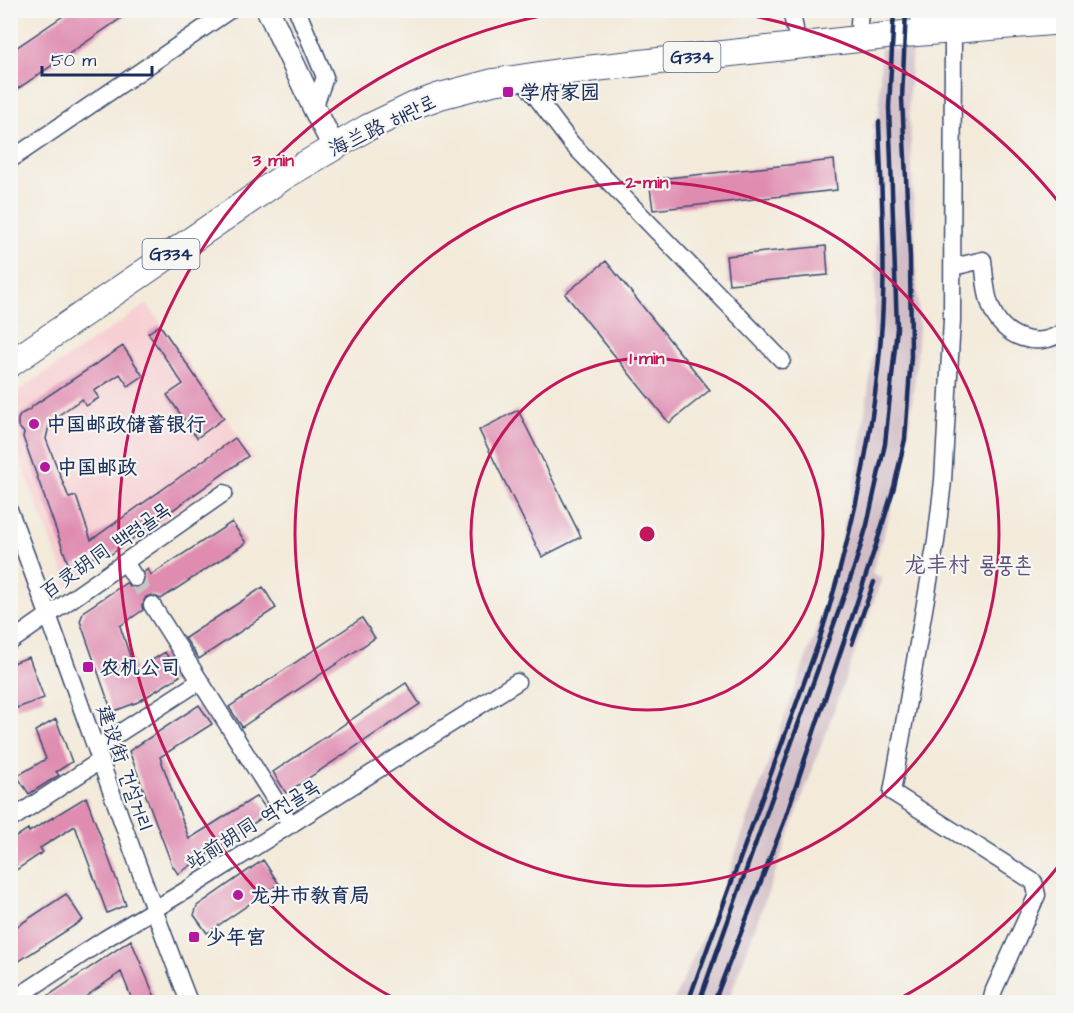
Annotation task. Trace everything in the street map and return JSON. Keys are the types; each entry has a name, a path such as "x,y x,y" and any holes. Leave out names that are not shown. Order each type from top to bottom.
{"highway":[{"name":"海兰路 해란로","path":"10,346 276,164 415,105 521,76 892,35 962,18 975,10"},
{"name":"海兰路 해란로","path":"10,364 285,176 363,112 447,78 476,69 793,20 860,17 1064,21"}],"main road":[{"path":"268,10 330,140"}],"street":[{"path":"10,160 230,10"},
{"path":"297,10 326,77 314,108"},
{"path":"962,18 951,180 952,320 943,481 936,541 891,792 1034,882 1037,895 994,990 991,1002"},
{"path":"521,76 571,143 782,360"},
{"path":"953,267 982,260 990,306 1005,328 1014,335 1037,341 1047,340 1064,331"},
{"name":"百灵胡同 백령골목","path":"10,642 224,493"},
{"name":"建设街 건설거리","path":"10,513 50,615 153,910 189,1002"},
{"path":"125,562 135,578"},
{"path":"152,605 291,825"},
{"path":"10,820 200,681"},
{"name":"站前胡同 역전골목","path":"10,1002 517,682"}],"shaded area":[{"path":"912,48 909,100 919,329 907,443 899,481 872,573 882,578 728,1002 673,1002 716,908 829,594 858,464 872,363 877,259 873,125 879,115 881,49"},
{"path":"147,304 254,458 69,586 11,438 10,403 14,394"}],"building":[{"path":"72,10 133,10 10,94 10,52"},
{"path":"834,160 837,190 653,210 649,180"},
{"path":"826,246 828,275 729,284 726,256"},
{"path":"606,261 710,390 669,423 565,294"},
{"path":"160,325 224,418 197,438 167,395 183,384 148,333"},
{"name":"中国邮政","path":"123,346 143,376 128,386 120,374 94,391 99,398 86,406 82,399 50,421 46,439 69,498 76,496 91,540 235,438 248,456 110,555 108,552 69,566 23,437 24,433 18,426 18,419 21,414"},
{"path":"518,410 581,537 542,557 479,430"},
{"path":"232,522 246,543 161,599 152,595 146,597 142,605 143,610 120,626 135,671 165,652 180,676 138,702 112,712 80,621 84,611 126,583 131,587 140,587 144,582 144,572 148,569 151,575"},
{"path":"263,587 276,608 199,659 185,638"},
{"path":"362,618 375,638 242,727 229,707"},
{"path":"29,657 44,698 17,708 10,691 10,664"},
{"path":"406,683 420,704 286,793 273,772"},
{"path":"199,705 212,724 160,757 189,839 257,796 269,813 178,874 172,865 129,751"},
{"path":"56,719 72,762 56,772 59,775 29,794 17,776 46,759 35,731"},
{"path":"86,797 126,905 107,913 75,826 40,848 43,852 10,874 10,841"},
{"name":"龙井市教育局","path":"263,860 279,884 207,933 194,915 197,906"},
{"path":"66,894 83,920 10,967 10,931"},
{"path":"131,940 157,1002 133,1002 121,972 78,1002 39,1002"}],"tunnel":[{"path":"135,578 152,605"}],"railway":[{"path":"699,1002 854,568 867,525 885,444 897,328 889,107 894,10"},
{"path":"714,1002 784,822 876,545 894,487 905,439 911,356 910,258 902,98 906,10"},
{"path":"688,1002 818,644 841,565 860,485 874,404 882,322 883,247 879,122"},
{"path":"852,644 874,582"}],"place":[{"name":"学府家园","path":"508,92"},
{"name":"中国邮政储蓄银行","path":"34,424"},
{"name":"中国邮政","path":"45,467"},
{"name":"农机公司","path":"88,667"},
{"name":"龙井市教育局","path":"238,895"},
{"name":"少年宫","path":"194,937"}],"district":[{"name":"龙丰村 룡풍촌","path":"968,564"}]}
